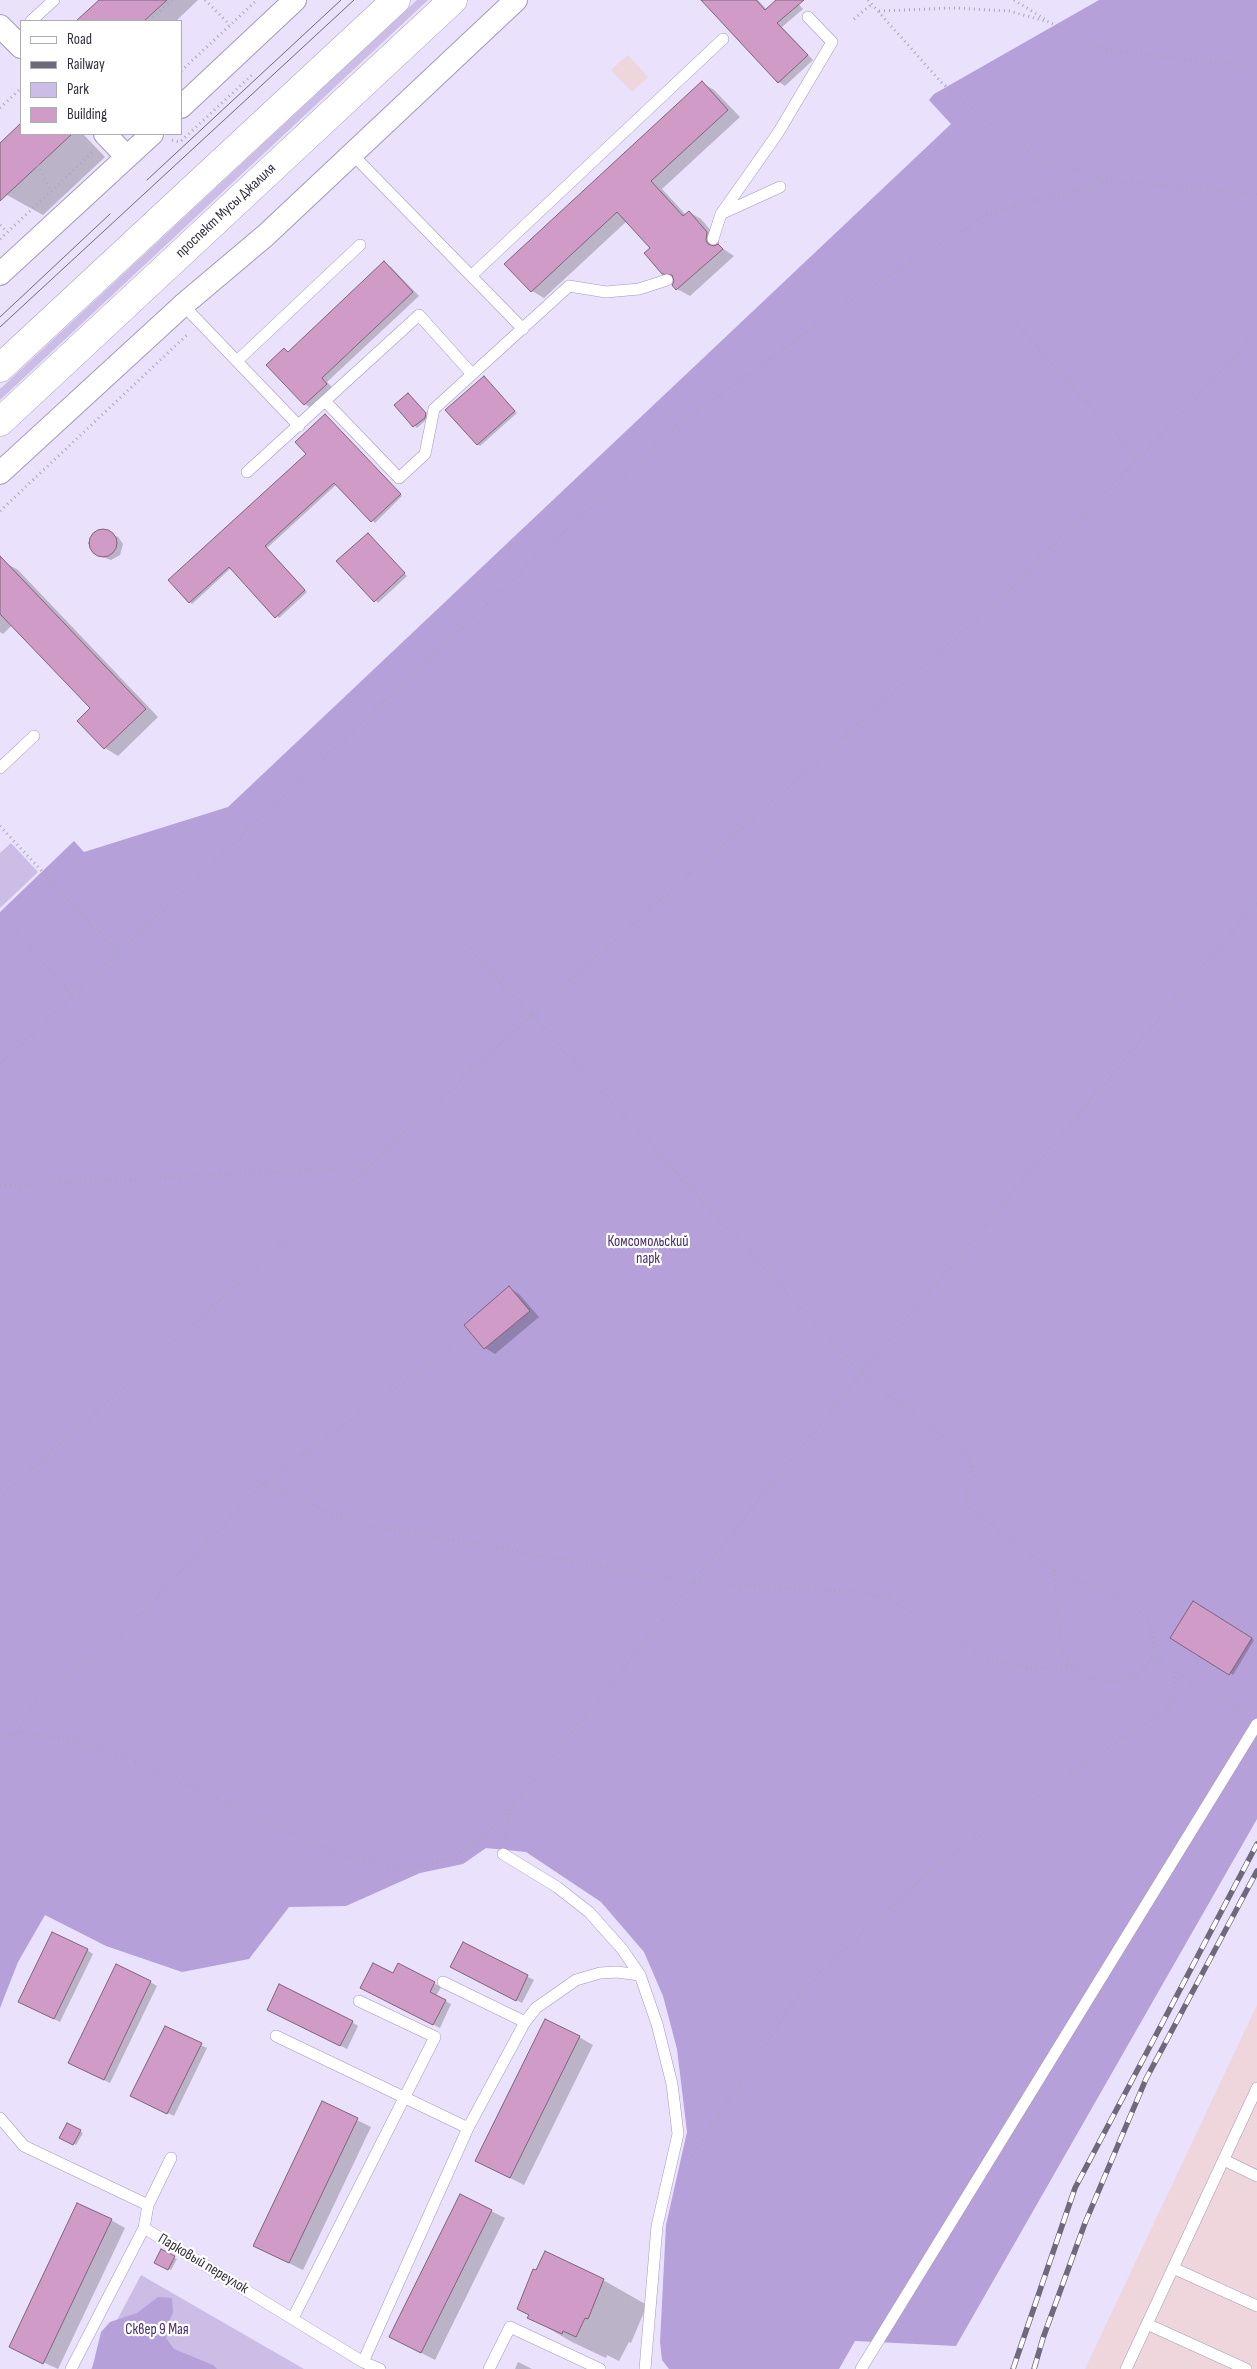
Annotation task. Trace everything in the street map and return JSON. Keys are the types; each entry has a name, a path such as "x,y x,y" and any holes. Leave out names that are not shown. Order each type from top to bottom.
{"main road":[{"path":"0,368 396,0"},
{"name":"проспект Мусы Джалиля","path":"0,422 453,0"}],"street":[{"path":"182,106 295,0"},
{"path":"0,473 183,305 266,235 516,0"},
{"path":"0,274 151,135"},
{"path":"107,136 126,157"}],"lane":[{"path":"32,20 54,0"},
{"path":"713,239 721,214 778,133 832,42 808,16"},
{"path":"471,276 723,39"},
{"path":"352,154 523,329"},
{"path":"721,214 780,187"},
{"path":"237,361 360,245"},
{"path":"325,401 399,478 425,454 434,409 569,286 606,292 639,289 667,280"},
{"path":"183,305 299,426"},
{"path":"247,472 419,315 472,374"},
{"path":"0,768 34,736"},
{"path":"861,2369 1253,1720"},
{"path":"503,1854 557,1887 589,1912 622,1949 640,1975 657,2024 672,2084 678,2134 657,2226 645,2369"},
{"path":"363,2362 468,2128 525,2022 536,2008 576,1980 600,1973 618,1972 640,1975"},
{"path":"443,1982 525,2022"},
{"path":"293,2318 435,2037 359,2001"},
{"path":"276,2036 468,2128"},
{"path":"1126,2369 1257,2088"},
{"path":"0,2118 24,2146 148,2205"},
{"name":"Парковый переулок","path":"172,2158 148,2205 144,2228 363,2362 380,2369"},
{"path":"1224,2160 1257,2176"},
{"path":"71,2369 144,2228"},
{"path":"1173,2268 1257,2306"},
{"path":"1147,2324 1246,2369"},
{"path":"489,2369 510,2327 600,2369"}],"path":[{"path":"150,20 172,0"},
{"path":"205,0 230,25"},
{"path":"182,70 258,0"},
{"path":"868,0 941,82 995,128 1045,160 1110,181 1257,194"},
{"path":"1014,0 1049,22 1106,50 1242,65 1257,72"},
{"path":"854,19 872,4"},
{"path":"879,11 953,8 1009,11 1049,22"},
{"path":"180,142 254,73"},
{"path":"0,108 20,89"},
{"path":"0,239 51,192 107,136"},
{"path":"38,165 51,192"},
{"path":"0,1064 678,425 856,297 987,214 1110,181"},
{"path":"0,225 7,232"},
{"path":"1012,319 1138,459"},
{"path":"0,1498 368,1167 531,1015 1006,593 1138,459 1257,333"},
{"path":"0,826 118,953"},
{"path":"0,1740 18,1732 62,1738 116,1753 344,1856 407,1869 451,1858 482,1839 509,1811 691,1582 861,1373 1257,902"},
{"path":"0,916 73,995"},
{"path":"466,944 861,1373 971,1459 974,1478 967,1491 966,1501 970,1508 1053,1570 1114,1595 1144,1615 1151,1627 1154,1642 1153,1658 1141,1671 1125,1680 1106,1682 1089,1677 1072,1666 1062,1649 1053,1570"},
{"path":"0,1186 368,1167"},
{"path":"18,1732 38,1696 112,1644 263,1483 452,1348"},
{"path":"263,1483 354,1523 691,1582 863,1592 890,1599 992,1660 1028,1668 1072,1666"},
{"path":"1153,1658 1253,1720"},
{"path":"685,2167 794,2001 831,1961 938,1865 1146,1722 1165,1712 1173,1699 1175,1671"},
{"path":"503,1854 509,1811"}],"shaded area":[{"path":"628,55 648,77 632,92 611,70"},
{"path":"1257,2005 1257,2369 1085,2369"}],"green space":[{"path":"417,0 428,0 0,400 0,389"},
{"name":"Комсомольский парк","path":"1099,0 1257,0 1257,1819 956,2346 855,2341 839,2369 669,2369 662,2360 660,2342 666,2225 687,2132 677,2049 663,1996 644,1952 601,1902 526,1852 486,1848 463,1864 420,1873 346,1906 289,1907 249,1959 182,1972 106,1946 45,1915 18,1962 0,2008 0,912 74,841 84,852 228,807 951,124 929,100 934,94"},
{"path":"11,843 38,872 0,908 0,853"},
{"name":"Сквер 9 Мая","path":"141,2275 304,2369 91,2369"},
{"path":"158,2297 172,2298 173,2312 166,2338 174,2349 213,2365 217,2369 92,2369 101,2332 110,2322 137,2313"}],"building":[{"path":"99,0 167,0 145,20 77,20"},
{"path":"701,0 756,0 765,10 776,0 804,0 777,23 808,55 778,83"},
{"path":"702,81 728,110 651,181 683,216 689,211 707,232 706,240 708,244 714,246 718,244 723,249 676,290 672,285 674,281 672,275 662,274 644,253 650,248 617,212 531,292 504,264"},
{"path":"20,124 20,135 71,135 0,201 0,143"},
{"path":"384,261 413,292 322,378 327,384 304,405 266,365 284,348 288,352"},
{"path":"484,376 515,411 477,445 445,410"},
{"path":"408,393 426,413 425,418 413,427 394,405"},
{"path":"325,414 401,494 371,522 334,483 265,546 305,590 275,618 229,567 189,603 168,580 306,454 295,442"},
{"path":"103,529 113,533 117,543 113,553 103,557 93,553 89,543 93,533"},
{"path":"368,533 405,573 374,602 336,561"},
{"path":"0,556 146,709 104,749 77,721 90,708 0,614"},
{"path":"509,1286 530,1311 484,1349 464,1325"},
{"path":"1193,1601 1252,1638 1229,1675 1170,1638"},
{"path":"52,1932 88,1949 54,2019 18,2002"},
{"path":"463,1942 528,1975 516,2001 450,1967"},
{"path":"373,1963 393,1973 398,1963 435,1982 430,1992 446,2000 433,2025 360,1988"},
{"path":"116,1964 151,1981 104,2080 68,2063"},
{"path":"279,1984 353,2021 340,2046 267,2010"},
{"path":"545,2019 580,2036 510,2178 475,2161"},
{"path":"165,2026 202,2043 167,2114 130,2096"},
{"path":"322,2101 358,2118 289,2263 253,2246"},
{"path":"67,2123 81,2130 73,2145 59,2138"},
{"path":"460,2194 492,2210 421,2353 389,2337"},
{"path":"77,2203 112,2219 43,2364 9,2347"},
{"path":"161,2249 175,2256 168,2270 154,2263"},
{"path":"545,2251 604,2279 588,2319 585,2318 576,2337 563,2331 562,2334 527,2318 529,2315 517,2309 533,2269 536,2270"}],"tram line":[{"path":"147,180 341,0"},
{"path":"0,327 354,0"},
{"path":"0,317 110,214"}],"railway":[{"path":"1013,2369 1075,2188 1257,1844"},
{"path":"1034,2369 1043,2338 1085,2223 1146,2079 1257,1871"}]}
